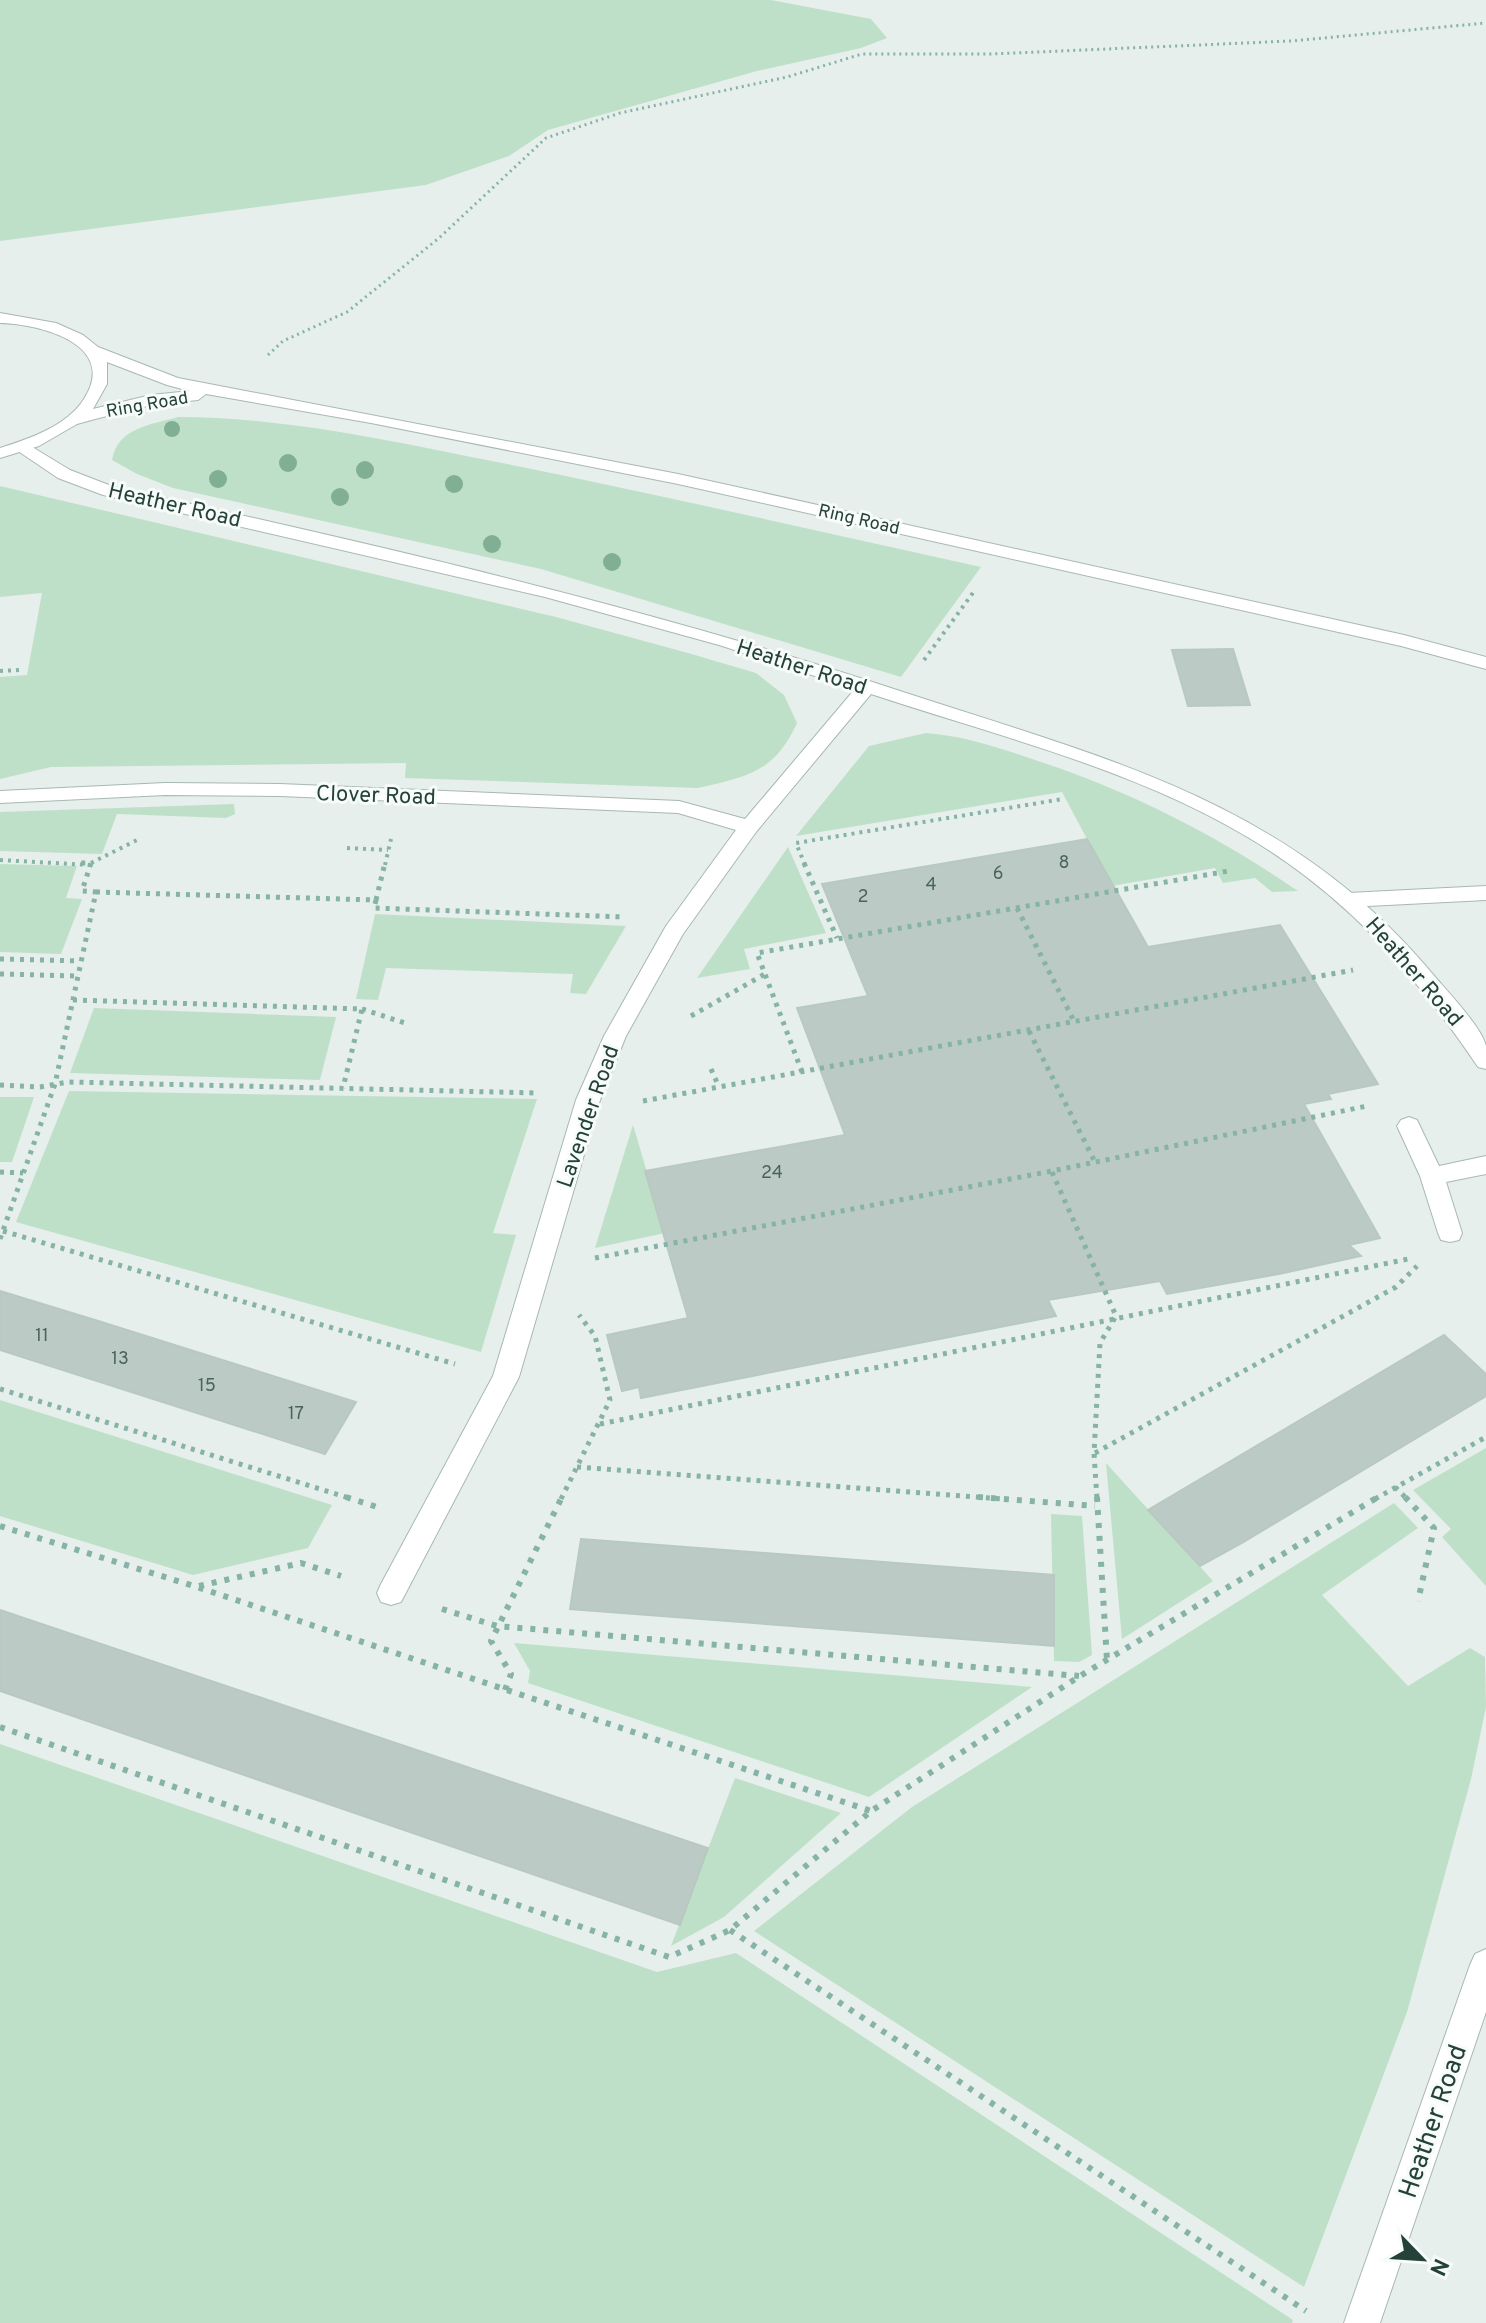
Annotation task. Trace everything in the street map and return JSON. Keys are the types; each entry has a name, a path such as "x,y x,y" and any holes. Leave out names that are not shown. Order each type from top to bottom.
{"street":[{"path":"0,308 30,322"},
{"path":"0,318 30,322"},
{"name":"Ring Road","path":"30,322 50,325 81,339 91,350 173,382 663,476 1404,641 1486,663"},
{"path":"0,453 24,447 87,408 101,382 99,359 91,350"},
{"name":"Ring Road","path":"68,422 119,406 170,396 227,394"},
{"name":"Heather Road","path":"24,447 64,474 109,491 412,558 699,633 1114,766 1242,825 1282,849 1369,915 1464,1028 1486,1061"},
{"name":"Lavender Road","path":"391,1593 506,1377 588,1100 615,1036 674,931 749,827 867,686"},
{"name":"Clover Road","path":"0,797 165,789 280,790 679,807 749,827"},
{"path":"1348,900 1486,893"},
{"path":"1409,1126 1432,1176 1450,1233"},
{"path":"1432,1176 1486,1165"},
{"name":"Heather Road","path":"1362,2323 1486,1965"}],"path":[{"path":"227,394 283,341 347,312 439,238 546,138 620,113 787,77 862,54 991,54 1291,41 1486,23"},
{"path":"898,696 1003,551"},
{"path":"0,671 19,670"},
{"path":"837,938 796,843 1065,799"},
{"path":"0,860 91,863 137,840"},
{"path":"347,848 388,850"},
{"path":"91,863 82,891 376,900"},
{"path":"802,1072 757,953 1219,875"},
{"path":"380,879 374,908 628,917 674,931"},
{"path":"0,1239 55,1084 96,892"},
{"path":"1017,908 1074,1021"},
{"path":"0,1085 549,1093 623,1105 1365,968 1404,958"},
{"path":"0,959 80,961"},
{"path":"0,974 78,976"},
{"path":"691,1016 765,974"},
{"path":"73,1000 362,1009 405,1023"},
{"path":"343,1088 362,1009"},
{"path":"1029,1031 1095,1162"},
{"path":"711,1069 719,1087"},
{"path":"581,1260 1052,1171 1382,1103"},
{"path":"1052,1171 1116,1316"},
{"path":"0,1172 23,1173"},
{"path":"3,1231 468,1368"},
{"path":"1094,1453 1396,1287 1450,1233"},
{"path":"600,1424 1116,1316 1428,1255"},
{"path":"505,1690 511,1674 491,1641 610,1400 595,1336 570,1303"},
{"path":"1107,1660 1094,1453 1100,1343 1116,1316"},
{"path":"0,1389 338,1494"},
{"path":"0,1727 669,1957 730,1930 871,1811 1080,1676 1395,1487 1486,1437"},
{"path":"577,1467 1095,1506"},
{"path":"1395,1487 1434,1528 1418,1601"},
{"path":"0,1526 197,1587 871,1811"},
{"path":"197,1587 301,1563"},
{"path":"497,1626 1080,1676"},
{"path":"730,1930 1309,2313"}],"green space":[{"path":"0,0 771,0 871,19 887,38 861,48 757,71 548,130 509,156 426,185 0,241"},
{"path":"178,417 260,421 381,439 981,567 901,677 541,569 173,488 112,460 115,449 128,434 147,425"},
{"path":"0,486 556,617 756,673 784,695 797,723 779,752 758,770 698,788 405,778 406,763 51,767 0,779 0,677 27,675 42,593 0,597"},
{"path":"926,733 996,747 1073,773 1140,801 1236,851 1298,891 1272,892 1255,878 1223,883 1215,868 1112,886 1062,792 796,836 869,746"},
{"path":"234,804 235,814 226,818 117,814 102,854 0,851 0,812"},
{"path":"788,847 826,933 744,949 750,969 697,978"},
{"path":"0,864 77,866 66,898 82,899 61,954 0,952"},
{"path":"375,914 626,926 586,994 570,993 573,974 386,968 378,1000 356,999"},
{"path":"94,1008 336,1017 320,1080 70,1073"},
{"path":"69,1091 537,1099 493,1233 516,1235 481,1352 16,1222"},
{"path":"0,1097 34,1097 12,1162 0,1162"},
{"path":"633,1125 665,1233 595,1248"},
{"path":"0,1400 332,1505 308,1548 193,1575 0,1516"},
{"path":"1486,1448 1486,1586 1442,1537 1451,1529 1413,1490"},
{"path":"1106,1463 1213,1581 1122,1639"},
{"path":"1394,1503 1418,1528 1322,1595 1408,1686 1470,1648 1485,1657 1486,1707 1471,1779 1407,2012 1304,2287 754,1931 912,1807"},
{"path":"1051,1514 1082,1516 1092,1655 1079,1662 1054,1661"},
{"path":"514,1643 1032,1687 869,1797 528,1683 530,1671"},
{"path":"0,1744 657,1972 736,1953 1293,2320 1292,2323 0,2323"},
{"path":"735,1778 841,1813 724,1917 671,1946"}],"building":[{"path":"1233,649 1250,705 1188,706 1172,650"},
{"path":"1087,839 1148,947 1280,925 1378,1084 1328,1094 1331,1099 1304,1104 1380,1238 1349,1245 1361,1256 1279,1274 1167,1294 1160,1281 1048,1300 1056,1316 641,1398 639,1387 622,1391 607,1335 688,1318 645,1171 845,1135 797,1008 868,996 822,884"},
{"path":"0,1291 356,1402 325,1454 0,1350"},
{"path":"1444,1335 1486,1374 1486,1396 1242,1543 1200,1566 1148,1510"},
{"path":"581,1539 1054,1575 1054,1646 570,1609"},
{"path":"0,1610 708,1848 680,1925 0,1691"}]}
